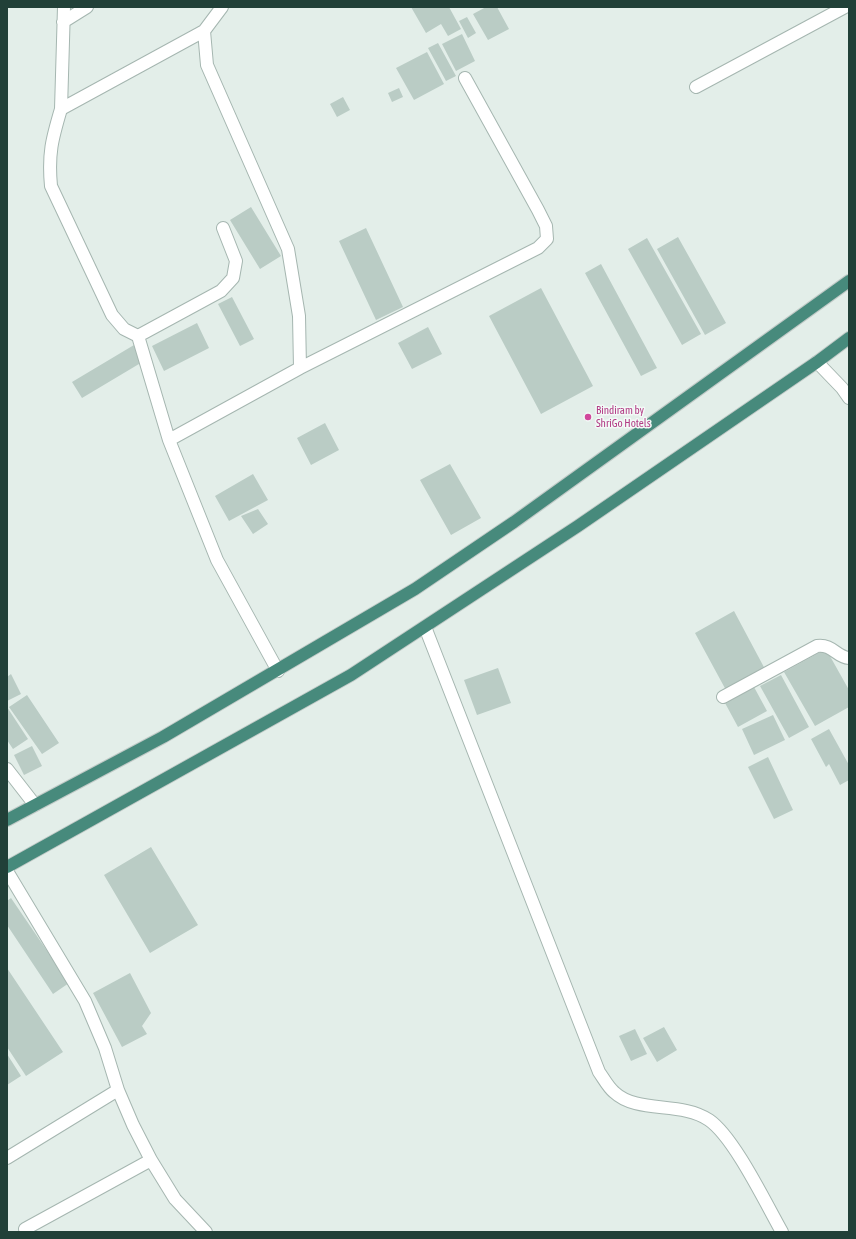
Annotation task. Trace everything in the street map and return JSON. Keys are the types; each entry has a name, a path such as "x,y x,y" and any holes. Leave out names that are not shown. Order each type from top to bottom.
{"highway":[{"path":"7,820 163,737 278,671 415,589 514,522 849,281"},
{"path":"7,867 350,675 578,526 849,338"}],"street":[{"path":"64,7 60,109 51,142 49,162 51,186 112,315 124,329 138,336 168,440 217,560 278,671"},
{"path":"63,22 86,7"},
{"path":"60,109 204,31 222,7"},
{"path":"696,87 845,7"},
{"path":"204,31 207,65 288,249 299,316 300,368"},
{"path":"168,440 300,368 538,248 547,239 546,226 538,210 465,78"},
{"path":"138,336 221,291 233,278 236,261 223,228"},
{"path":"816,362 842,388 849,398"},
{"path":"425,627 599,1072 614,1092 633,1103 680,1108 709,1120 728,1140 782,1232"},
{"path":"723,697 817,646 825,645 845,658 849,658"},
{"path":"7,769 35,805"},
{"path":"7,871 85,1001 105,1048 118,1090 133,1125 151,1160 175,1199 206,1232"},
{"path":"7,1158 118,1090"},
{"path":"25,1229 151,1160"}],"building":[{"path":"411,7 449,7 461,29 448,36 441,24 426,33"},
{"path":"486,7 497,7 509,29 488,40 473,14"},
{"path":"467,17 476,33 468,38 459,21"},
{"path":"462,34 475,61 456,71 442,44"},
{"path":"438,43 456,76 446,81 428,48"},
{"path":"427,52 444,84 414,100 396,68"},
{"path":"399,88 403,97 392,102 388,93"},
{"path":"343,97 350,110 337,117 330,104"},
{"path":"251,207 281,256 260,269 230,220"},
{"path":"366,228 403,307 376,320 339,241"},
{"path":"678,237 726,323 705,335 657,249"},
{"path":"647,238 701,334 682,345 628,249"},
{"path":"601,264 657,368 641,376 585,273"},
{"name":"Bindiram by ShriGo Hotels","path":"541,288 593,386 541,414 489,316"},
{"path":"232,297 254,339 240,346 218,304"},
{"path":"197,323 209,348 164,371 152,346"},
{"path":"428,327 442,354 412,369 398,343"},
{"path":"134,345 144,361 82,398 72,382"},
{"path":"325,423 339,450 311,465 297,438"},
{"path":"450,464 481,518 451,535 420,480"},
{"path":"253,474 268,500 229,521 215,496"},
{"path":"258,509 268,524 253,534 241,516"},
{"path":"734,611 766,671 727,692 695,633"},
{"path":"826,649 849,690 849,707 815,726 784,672"},
{"path":"498,668 511,703 477,715 464,680"},
{"path":"11,674 21,694 7,701 7,677"},
{"path":"781,675 809,727 789,738 760,686"},
{"path":"754,687 767,711 738,727 725,703"},
{"path":"27,695 59,743 42,754 9,707"},
{"path":"7,707 28,739 13,749 7,740"},
{"path":"773,715 785,740 754,755 742,729"},
{"path":"829,729 849,765 849,780 840,785 829,764 826,767 811,739"},
{"path":"32,746 42,766 24,775 14,755"},
{"path":"768,757 793,810 774,819 748,767"},
{"path":"151,847 198,925 150,953 104,875"},
{"path":"11,898 69,983 53,994 7,925 7,901"},
{"path":"7,968 63,1052 26,1076 7,1047"},
{"path":"130,973 151,1013 142,1026 147,1034 122,1047 93,993"},
{"path":"664,1027 677,1050 657,1062 643,1038"},
{"path":"635,1029 647,1054 631,1061 619,1036"},
{"path":"7,1054 21,1076 7,1085"}],"place":[{"name":"Bindiram by ShriGo Hotels","path":"588,417"}]}
